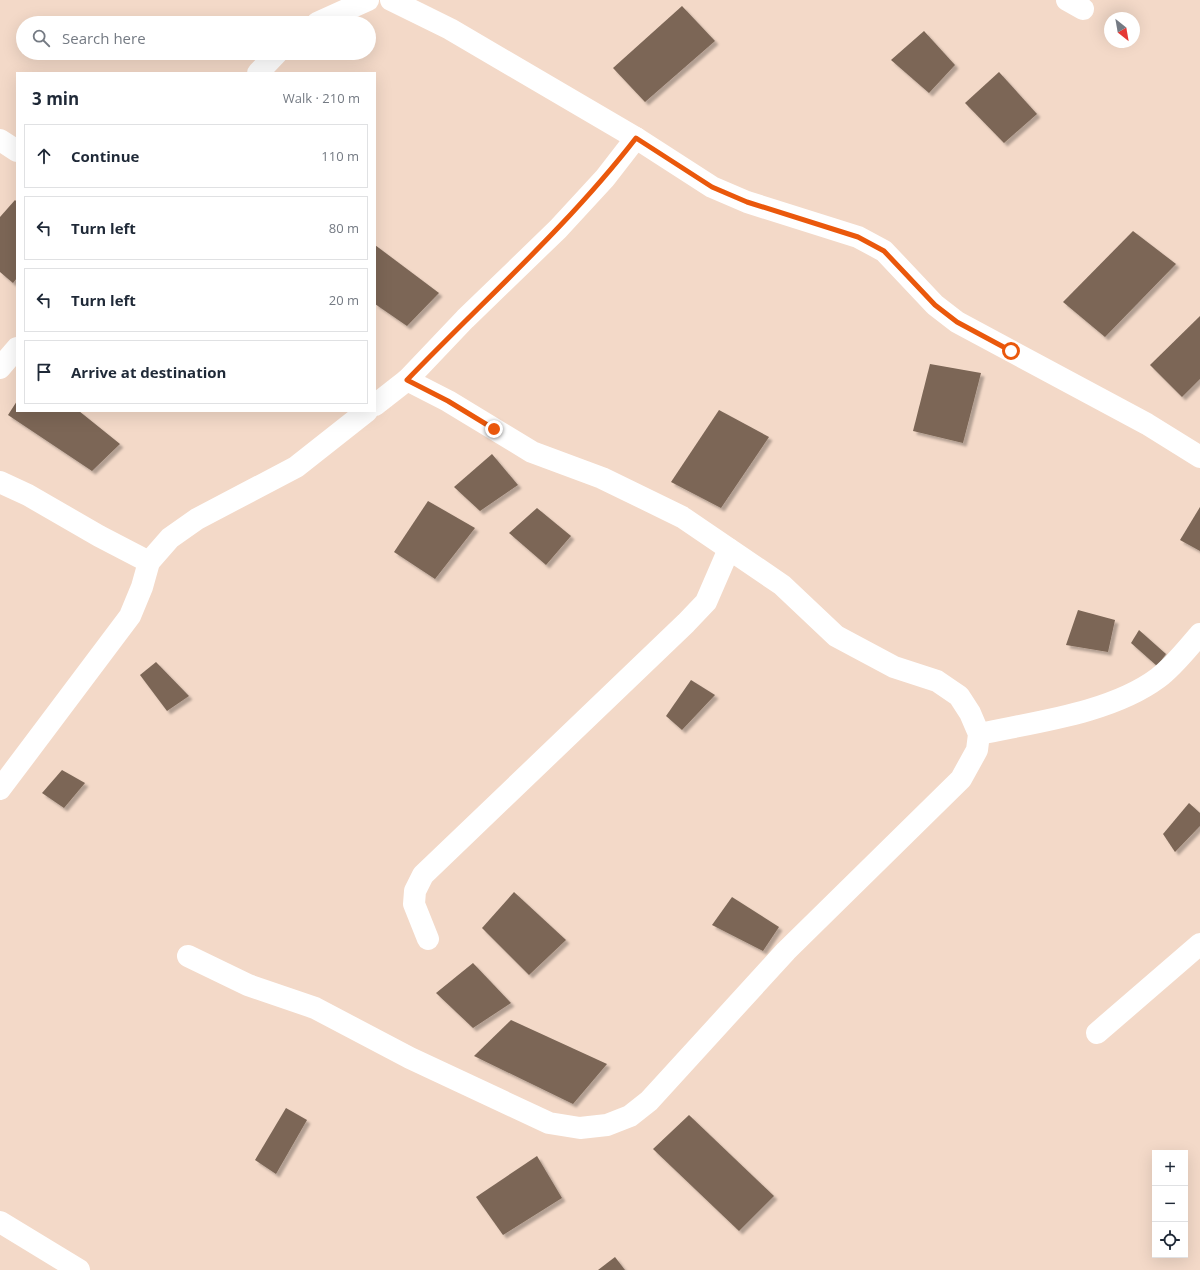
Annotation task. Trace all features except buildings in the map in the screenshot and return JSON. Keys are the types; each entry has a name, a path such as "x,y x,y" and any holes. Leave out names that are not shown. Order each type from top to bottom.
{"street":[{"path":"333,16 368,0"},
{"path":"391,0 450,29 636,138 712,187 747,202 858,237 884,251 935,305 957,322 1147,424 1200,458"},
{"path":"259,72 270,60"},
{"path":"376,404 407,380 465,319 558,229 605,178 636,138"},
{"path":"0,140 16,150"},
{"path":"0,368 16,349"},
{"path":"188,956 248,985 315,1008 410,1058 549,1123 580,1128 607,1124 630,1116 649,1101 786,951 961,779 977,750 979,734 970,713 959,696 937,681 894,667 836,636 782,585 682,518 602,478 532,452 448,401 407,380"},
{"path":"0,788 130,616 150,562 170,538 197,519 296,467 366,412"},
{"path":"0,482 28,495 99,536 150,562"},
{"path":"428,939 414,904 415,891 423,875 686,623 706,602 729,549"},
{"path":"979,734 1092,709 1131,694 1158,678 1200,634"},
{"path":"1097,1033 1200,944"},
{"path":"0,1222 79,1270"}],"route":[{"path":"494,429 448,401 407,380 465,319 558,229 605,178 636,138 712,187 747,202 858,237 884,251 903,269 935,305 957,322 1011,351"}]}
